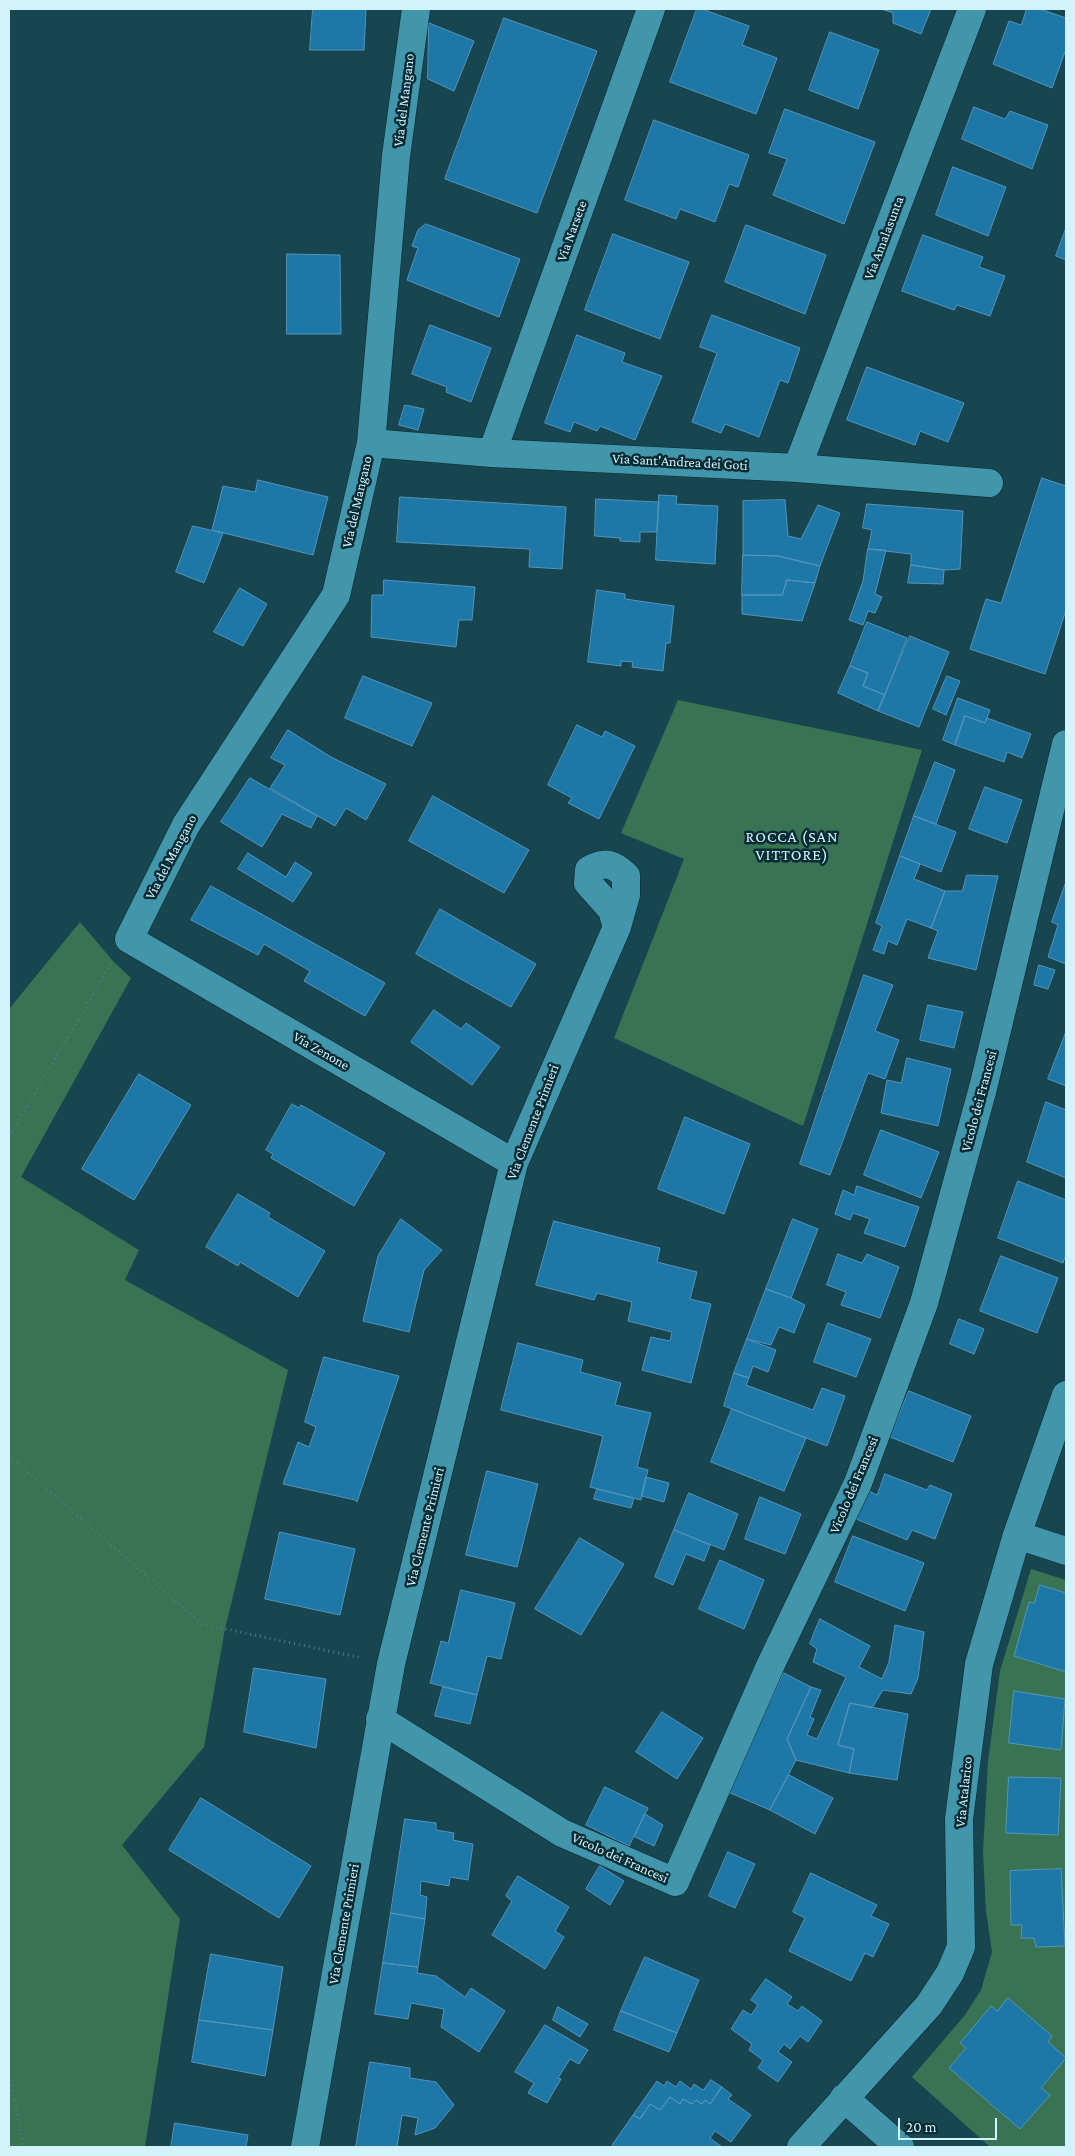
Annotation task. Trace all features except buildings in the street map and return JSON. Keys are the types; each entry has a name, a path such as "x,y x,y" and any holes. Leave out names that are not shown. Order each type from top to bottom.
{"street":[{"name":"Via del Mangano","path":"129,939 186,825 336,595 372,443 396,156 416,9"},
{"name":"Via Narsete","path":"492,453 651,9"},
{"name":"Via Amalasunta","path":"797,468 972,9"},
{"name":"Via Sant'Andrea dei Goti","path":"372,443 492,453 797,468 989,483"},
{"name":"Vicolo dei Francesi","path":"380,1719 562,1833 675,1882 767,1673 858,1483 924,1303 983,1088 1060,794 1066,744"},
{"name":"Via Clemente Primieri","path":"305,2147 391,1664 514,1163 617,927"},
{"name":"Via Zenone","path":"129,939 514,1163"},
{"name":"Via Atalarico","path":"801,2147 929,2005 950,1973 961,1947 959,1819 979,1664 1017,1535 1066,1395"},
{"path":"1017,1535 1066,1551"},
{"path":"844,2098 900,2147"}],"path":[{"path":"9,1137 113,961 129,939"},
{"path":"9,1456 202,1624 391,1664"},
{"path":"9,2074 24,2147"}],"green space":[{"path":"678,700 922,750 803,1126 614,1038 684,859 621,833"},
{"path":"80,922 113,961 131,978 21,1177 139,1250 125,1280 288,1370 225,1629 204,1747 122,1845 180,1919 145,2147 9,2147 9,1009"},
{"path":"1031,1569 1066,1580 1066,2147 990,2147 912,2077 965,2015 981,1990 992,1952 986,1911 983,1851 988,1761 1000,1671"}],"district":[{"name":"ROCCA (SAN VITTORE)","path":"792,846"}]}
